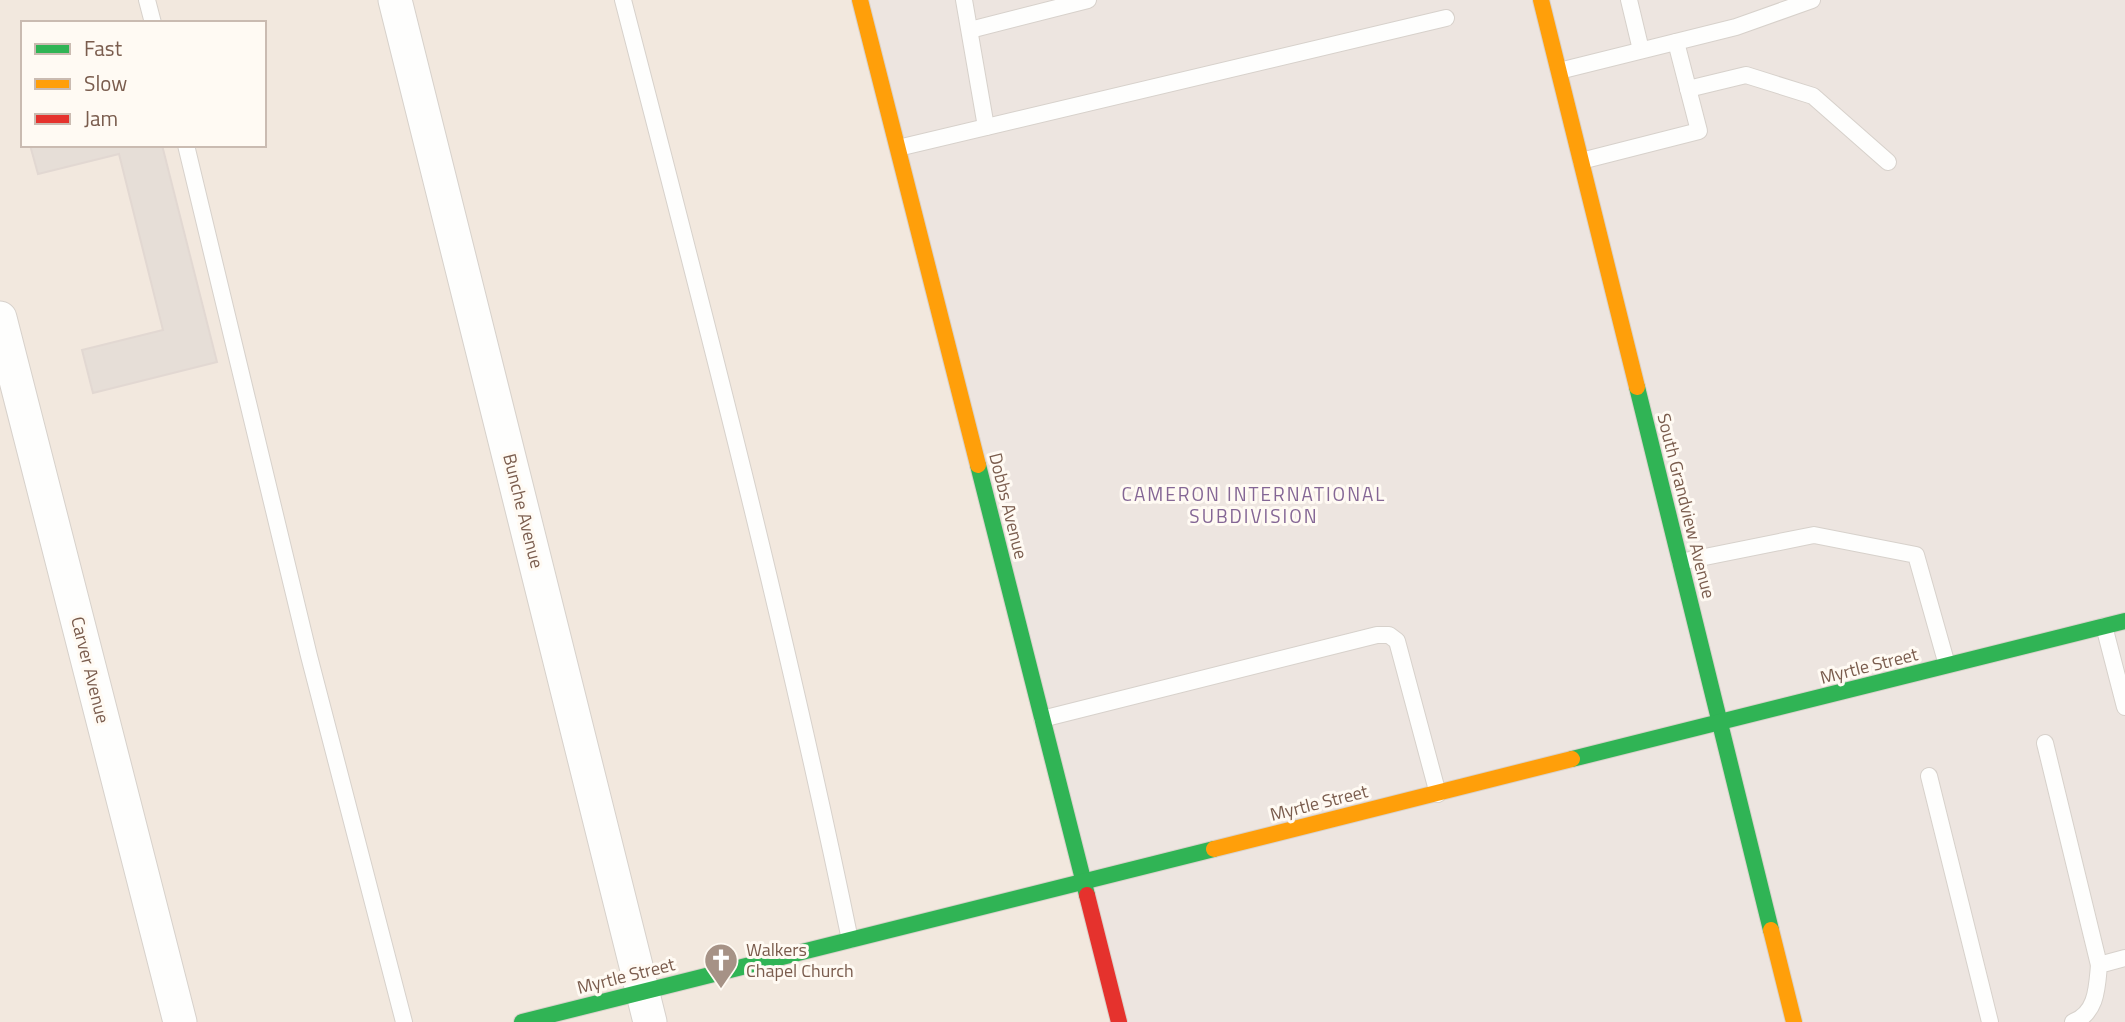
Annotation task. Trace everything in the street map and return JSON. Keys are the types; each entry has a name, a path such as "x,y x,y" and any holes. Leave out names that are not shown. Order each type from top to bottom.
{"street":[{"name":"Bunche Avenue","path":"395,0 646,1007"},
{"name":"Dobbs Avenue","path":"860,0 1119,1022"},
{"name":"South Grandview Avenue","path":"1541,0 1794,1022"},
{"name":"Carver Avenue","path":"0,318 180,1022"},
{"name":"Myrtle Street","path":"522,1022 646,1007 850,940 2125,621"}],"lane":[{"path":"147,0 152,21"},
{"path":"623,0 703,308 809,739 850,940"},
{"path":"964,0 986,127"},
{"path":"970,30 1088,0"},
{"path":"1629,0 1642,50"},
{"path":"1559,71 1736,27 1812,0"},
{"path":"898,148 1446,18"},
{"path":"1581,161 1699,131 1676,42"},
{"path":"1688,89 1746,75 1813,96 1888,162"},
{"path":"187,147 309,656 404,1022"},
{"path":"1680,562 1814,535 1916,555 1947,666"},
{"path":"2104,626 2125,707"},
{"path":"1042,719 1377,635 1389,635 1396,641 1438,794"},
{"path":"2045,743 2099,965 2096,997 2082,1018 2073,1022"},
{"path":"1929,776 1990,1022"},
{"path":"2099,965 2125,958"}],"shaded area":[{"path":"0,0 865,0 1121,1022 0,1022"},
{"path":"865,0 2125,0 2125,1022 1121,1022"}],"building":[{"path":"31,147 163,147 217,362 93,393 82,350 163,330 119,154 38,174"}],"traffic: fast":[{"path":"1637,387 1771,930"},
{"path":"978,465 1087,895"},
{"path":"1572,759 2125,621"},
{"path":"522,1022 1214,849"}],"traffic: slow":[{"path":"860,0 978,465"},
{"path":"1541,0 1637,387"},
{"path":"1214,849 1572,759"},
{"path":"1771,930 1794,1022"}],"traffic: jam":[{"path":"1087,895 1119,1022"}],"place":[{"name":"Walkers Chapel Church","path":"721,990"}],"district":[{"name":"CAMERON INTERNATIONAL SUBDIVISION","path":"1254,505"}]}
